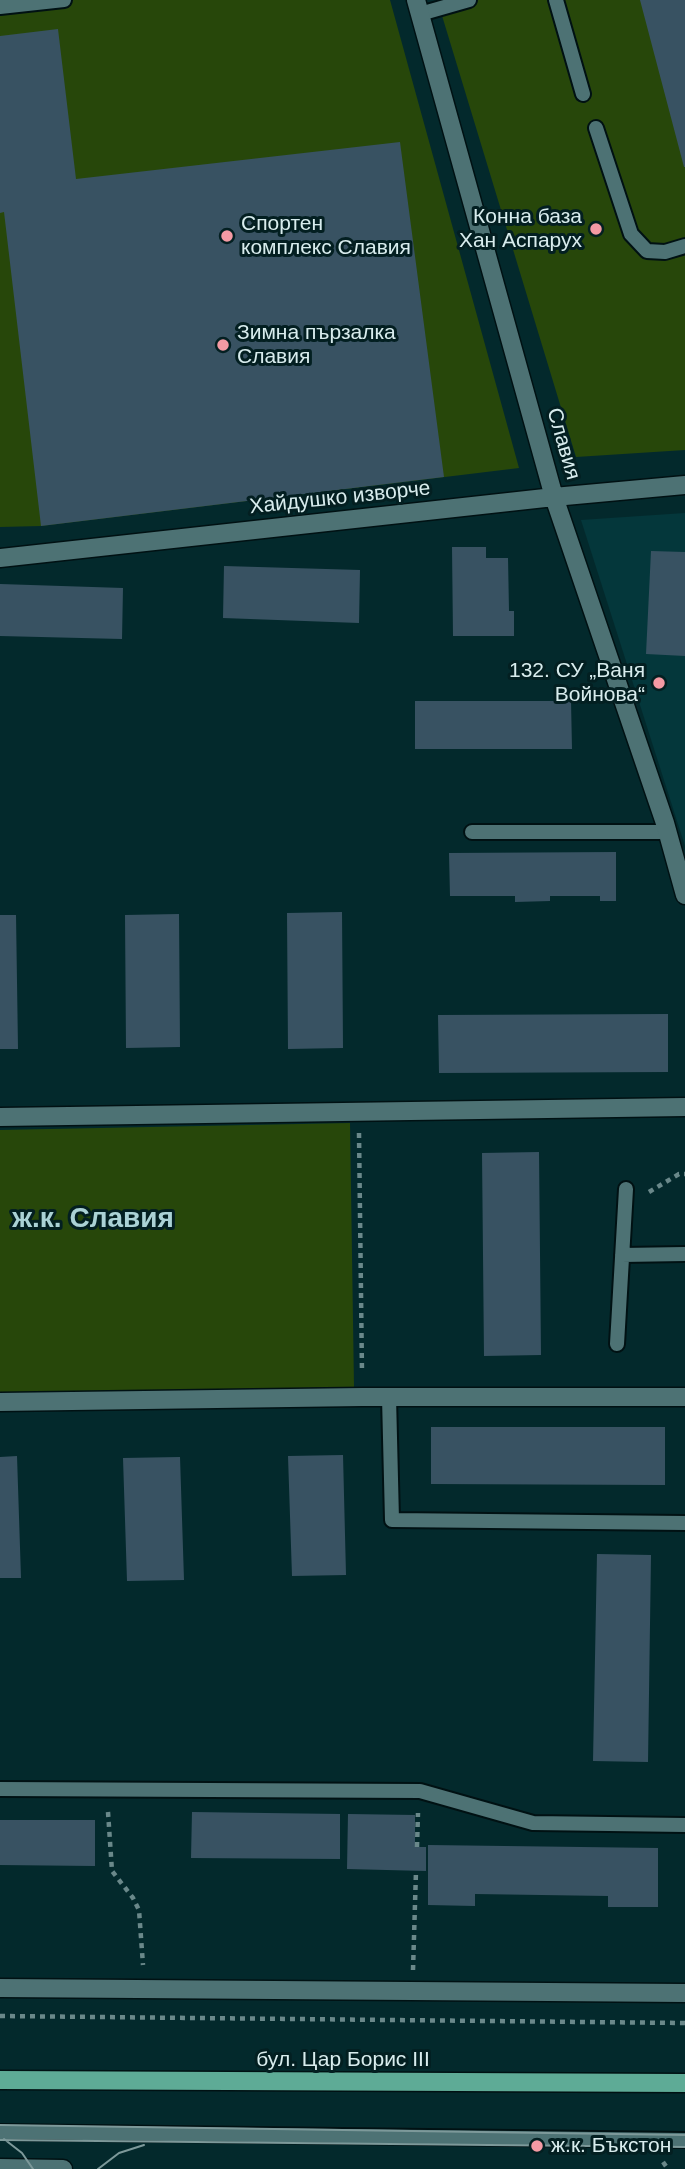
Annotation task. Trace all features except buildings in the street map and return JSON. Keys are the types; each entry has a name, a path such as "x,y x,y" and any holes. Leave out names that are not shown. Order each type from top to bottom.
{"main road":[{"name":"бул. Цар Борис III","path":"0,2080 685,2083"}],"street":[{"name":"Славия","path":"418,7 554,497 667,832 685,895"},
{"name":"Хайдушко изворче","path":"0,558 685,485"},
{"path":"0,1117 685,1107"},
{"path":"0,1402 362,1397 685,1397"},
{"path":"0,1989 685,1993"},
{"path":"0,2168 63,2169"}],"lane":[{"path":"0,7 64,0"},
{"path":"418,7 469,0"},
{"path":"556,0 583,93"},
{"path":"596,128 631,234 647,251 665,252 685,246"},
{"path":"472,832 667,832"},
{"path":"617,1344 625,1196"},
{"path":"622,1255 685,1254"},
{"path":"389,1397 392,1520 685,1523"},
{"path":"0,1789 418,1791 533,1823 685,1825"},
{"path":"0,2132 685,2140"}],"path":[{"path":"358,1111 362,1397"},
{"path":"625,1196 659,1188 679,1174 685,1174"},
{"path":"106,1789 112,1871 139,1910 143,1970"},
{"path":"417,1847 418,1791"},
{"path":"413,1970 415,1871"},
{"path":"0,2016 685,2023"}],"shaded area":[{"name":"132. СУ „Ваня Войнова“","path":"685,513 685,846 581,520"}],"green space":[{"name":"Спортен комплекс Славия","path":"0,0 390,0 519,468 41,526 0,527"},
{"name":"Конна база Хан Аспарух","path":"469,0 685,0 685,450 576,457 440,9"},
{"path":"350,1123 354,1387 0,1394 0,1130"}],"tram line":[{"path":"0,2125 685,2135"},
{"path":"4,2139 22,2153 33,2169"},
{"path":"0,2140 685,2147"},
{"path":"98,2169 119,2153 144,2145"}],"place":[{"name":"Конна база Хан Аспарух","path":"596,229"},
{"name":"Спортен комплекс Славия","path":"227,236"},
{"name":"Зимна пързалка Славия","path":"223,345"},
{"name":"132. СУ „Ваня Войнова“","path":"659,683"},
{"name":"ж.к. Бъкстон","path":"537,2146"}],"district":[{"name":"ж.к. Славия","path":"93,1219"}]}
